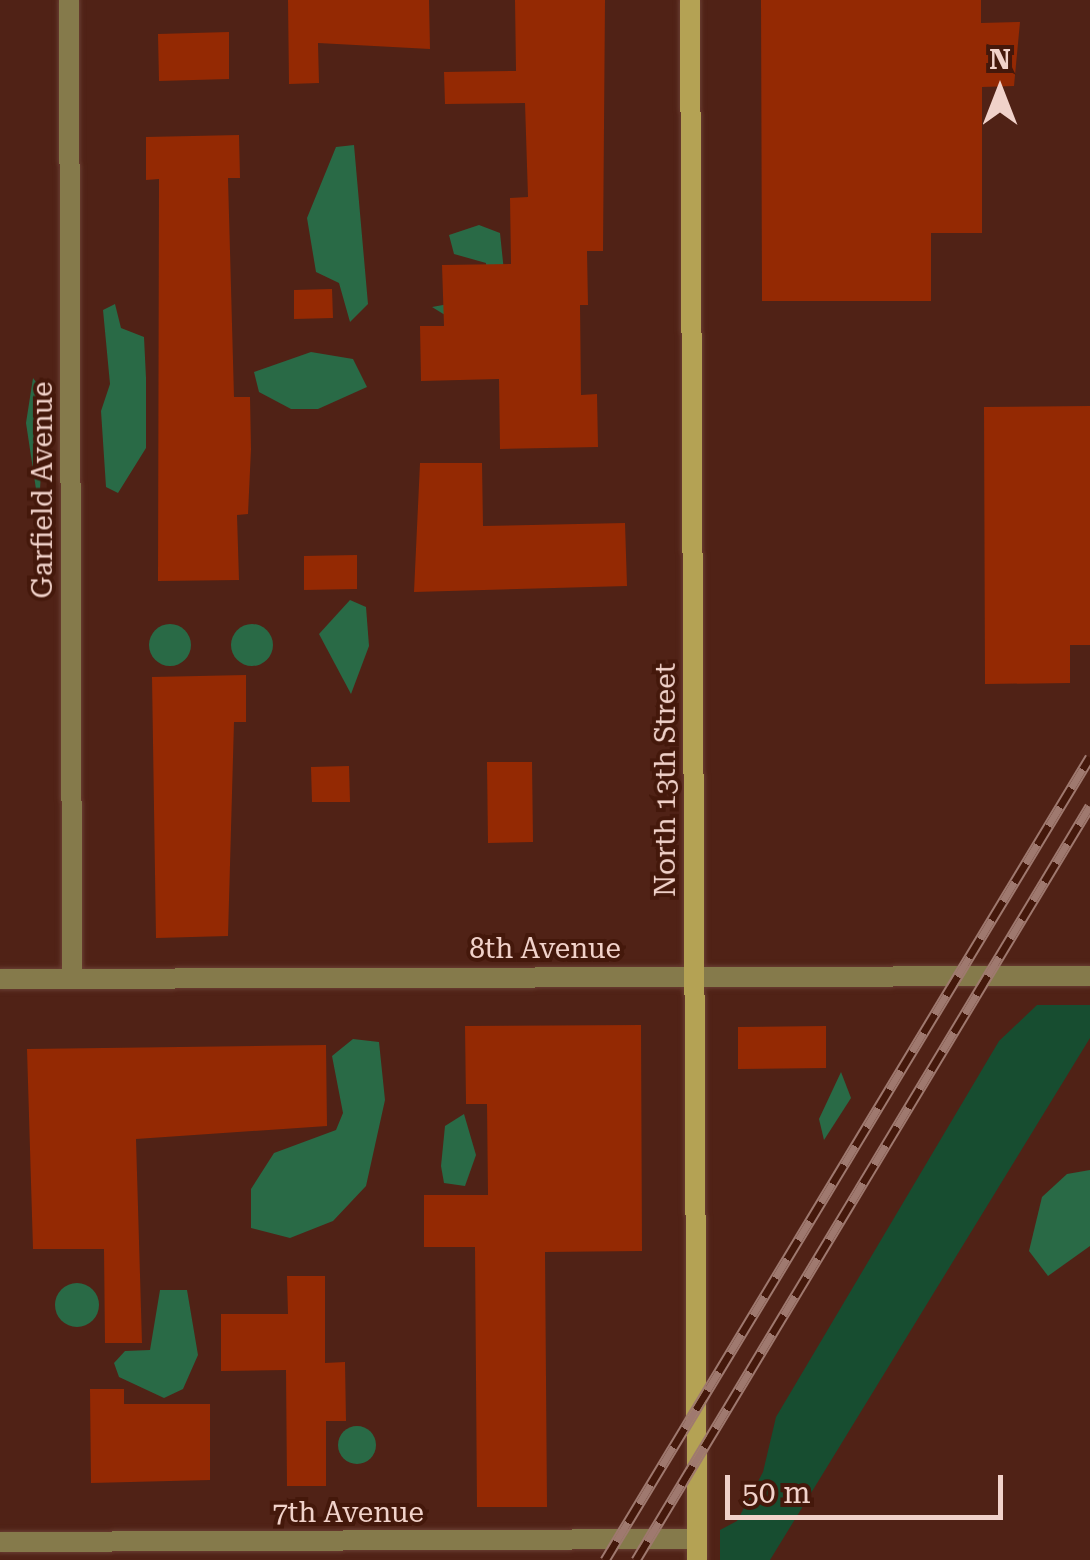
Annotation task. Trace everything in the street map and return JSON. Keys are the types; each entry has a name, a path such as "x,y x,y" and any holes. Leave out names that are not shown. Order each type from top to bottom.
{"main road":[{"name":"North 13th Street","path":"690,0 697,1549"}],"street":[{"name":"Garfield Avenue","path":"69,0 72,979"},
{"name":"8th Avenue","path":"0,979 1090,976"},
{"name":"7th Avenue","path":"0,1542 697,1549"}],"green space":[{"path":"354,145 368,304 350,322 339,283 316,272 307,218 336,147"},
{"path":"479,225 500,233 508,310 445,315 432,307 487,297 486,263 454,254 449,235"},
{"path":"115,304 121,328 144,337 146,378 146,448 118,493 106,487 101,411 110,384 103,310"},
{"path":"311,352 353,359 367,387 318,409 291,409 259,392 254,372"},
{"path":"33,378 45,394 39,509 26,423"},
{"path":"350,600 366,607 369,646 351,694 319,634"},
{"path":"170,624 185,630 191,645 185,660 170,666 155,660 149,645 155,630"},
{"path":"252,624 267,630 273,645 267,660 252,666 237,660 231,645 237,630"},
{"path":"1037,1005 1090,1005 1090,1038 770,1560 720,1560 720,1530 737,1521 763,1472 776,1417 999,1041"},
{"path":"353,1039 379,1042 385,1100 366,1186 333,1221 290,1238 251,1228 251,1189 274,1153 336,1130 343,1113 332,1056"},
{"path":"841,1072 851,1098 824,1140 819,1119"},
{"path":"464,1114 476,1155 465,1186 444,1183 441,1166 445,1126"},
{"path":"1090,1170 1090,1246 1048,1276 1029,1251 1042,1197 1067,1174"},
{"path":"77,1283 93,1289 99,1305 93,1321 77,1327 61,1321 55,1305 61,1289"},
{"path":"160,1290 187,1290 198,1355 183,1389 164,1398 119,1377 114,1363 125,1351 150,1350"},
{"path":"357,1426 371,1431 376,1445 371,1459 357,1464 343,1459 338,1445 343,1431"}],"building":[{"path":"288,0 429,0 430,49 318,43 319,83 289,84"},
{"path":"515,0 605,0 603,251 587,251 588,305 580,305 581,395 597,394 598,447 500,449 499,379 421,381 420,326 444,326 442,265 511,264 510,198 528,197 525,103 445,104 444,72 516,71"},
{"path":"761,0 981,0 981,23 1020,22 1014,86 982,87 982,233 931,233 931,301 762,301"},
{"path":"229,32 229,79 159,81 158,34"},
{"path":"239,135 240,178 228,178 234,397 250,397 251,449 248,514 237,515 239,580 158,581 159,179 146,180 146,137"},
{"path":"332,289 333,318 294,319 294,290"},
{"path":"1090,406 1090,645 1070,645 1070,683 985,684 984,407"},
{"path":"420,463 482,463 483,526 625,523 627,586 414,592"},
{"path":"357,555 357,589 304,590 304,556"},
{"path":"246,675 246,722 234,722 228,936 156,938 152,677"},
{"path":"487,762 532,762 533,842 488,843"},
{"path":"349,766 350,802 312,802 311,767"},
{"path":"641,1025 642,1251 545,1252 547,1507 477,1507 475,1247 424,1247 424,1195 488,1195 487,1104 466,1104 465,1026"},
{"path":"826,1026 826,1068 738,1069 738,1027"},
{"path":"326,1045 327,1126 136,1139 142,1343 105,1343 104,1249 33,1249 27,1049"},
{"path":"287,1276 325,1276 325,1363 345,1362 346,1421 326,1421 326,1486 287,1486 286,1370 221,1371 221,1314 288,1314"},
{"path":"90,1389 124,1389 124,1404 210,1404 210,1480 91,1483"}],"railway":[{"path":"605,1560 1090,757"},
{"path":"636,1560 1090,806"}]}
